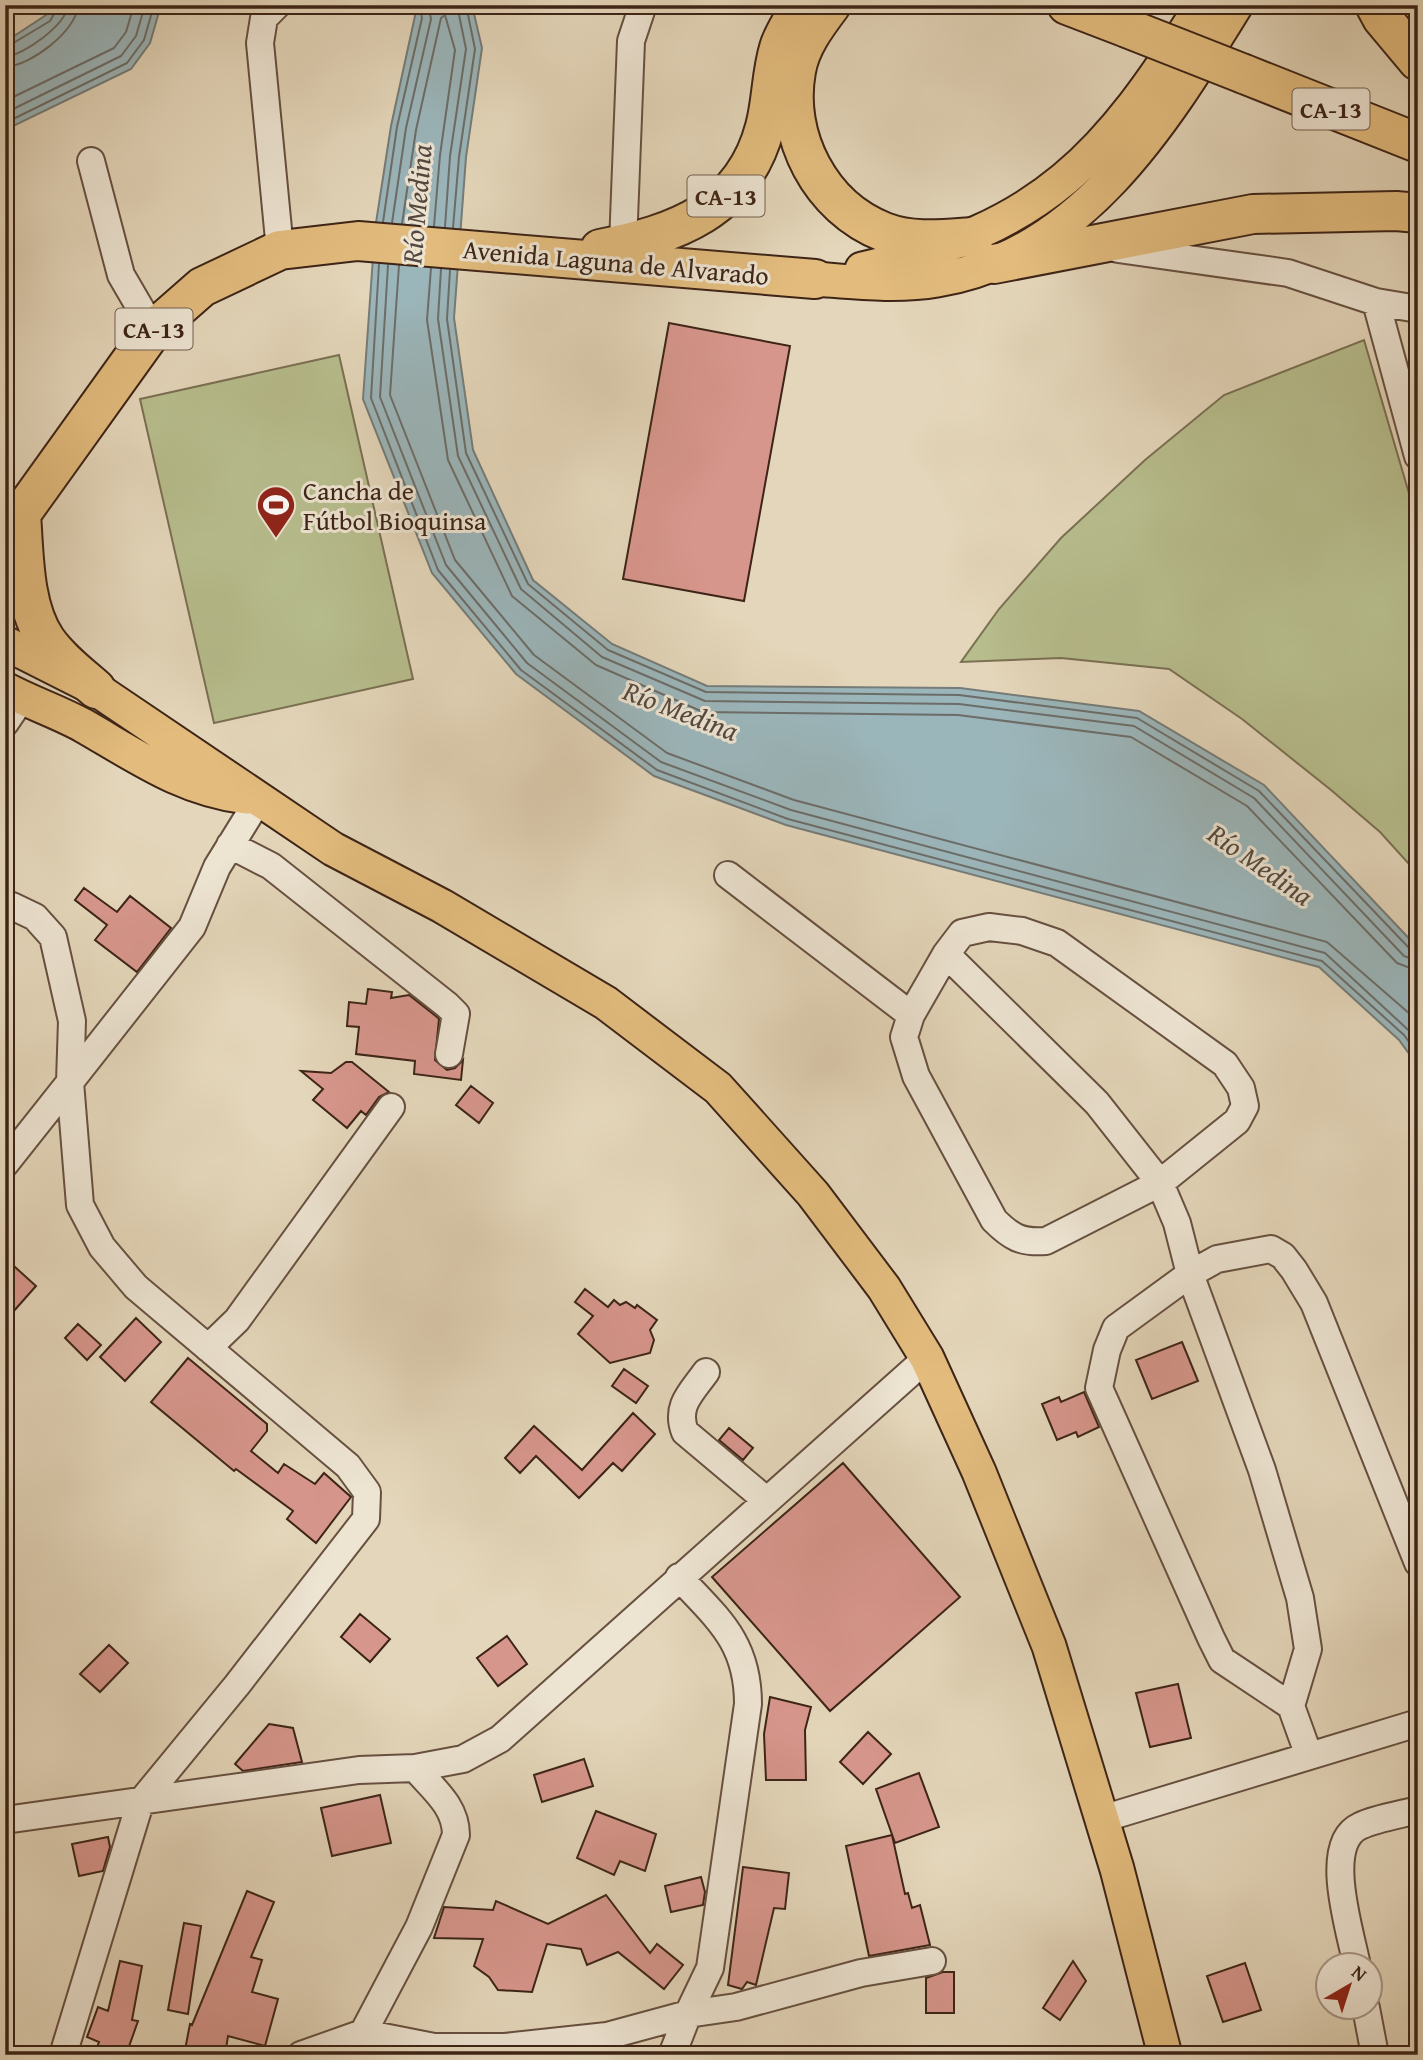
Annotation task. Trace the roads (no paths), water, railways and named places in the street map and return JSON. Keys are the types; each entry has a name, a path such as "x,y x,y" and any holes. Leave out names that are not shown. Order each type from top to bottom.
{"highway":[{"name":"CA-13","path":"514,253 647,240 691,223 724,198 749,166 765,128 779,47 801,5"},
{"path":"831,5 810,32 796,69 793,108 800,146 819,181 847,209 883,232 984,250 1092,245 1254,214 1396,211 1418,213"},
{"path":"1068,5 1131,14"},
{"path":"1375,5 1382,18 1418,61"},
{"name":"CA-13","path":"1131,14 1418,143"},
{"name":"CA-13","path":"1249,65 1418,120"},
{"name":"Avenida Laguna de Alvarado","path":"10,525 153,330 202,287 280,250 358,241 816,279"},
{"path":"10,525 26,572 37,625 60,657 96,689"}],"main road":[{"name":"Avenida Laguna de Alvarado","path":"984,250 1017,214 1058,185 1099,149 1133,110 1202,5"},
{"name":"Avenida Laguna de Alvarado","path":"816,279 926,254 984,250 1059,227 1106,188 1171,106 1236,5"},
{"path":"5,643 96,689 333,849 442,906 606,1003 718,1088 847,1235 884,1288 927,1358 979,1472 1049,1646 1102,1819 1165,2055"},
{"path":"11,704 81,724 152,767 211,792 259,799"}],"street":[{"path":"277,5 264,18 260,43 280,250"},
{"path":"623,244 631,41 643,5"},
{"path":"91,161 121,275 153,330"},
{"path":"1092,245 1288,273 1376,302 1418,309"},
{"path":"1376,302 1418,456"},
{"path":"5,1164 192,928 230,845 259,799"},
{"path":"230,845 271,866 447,1005 456,1014 449,1054"},
{"path":"729,875 911,1016"},
{"path":"5,906 12,906 35,917 53,937 72,1021 70,1082 80,1205 102,1247 136,1287 348,1466 367,1492 366,1519 237,1685 140,1803 63,2055"},
{"path":"989,926 1022,931 1056,943 1225,1064 1241,1088 1245,1106 1237,1121 1160,1182 1046,1241 1024,1243 1009,1235 994,1220 916,1076 904,1037 911,1016 946,954 962,933 989,926"},
{"path":"946,954 1097,1103 1160,1182 1177,1223 1190,1274 1262,1470 1300,1598 1308,1649 1291,1706 1309,1756"},
{"path":"208,1348 237,1320 391,1107"},
{"path":"1291,1706 1222,1660 1099,1388 1107,1350 1116,1328 1190,1274 1217,1259 1271,1248 1289,1263 1314,1303 1418,1563"},
{"path":"5,1820 359,1770 415,1768 463,1759 500,1739 927,1358"},
{"path":"706,1372 682,1404 680,1418 685,1432 766,1500"},
{"path":"672,2055 710,1968 748,1704 748,1676 739,1650 723,1625 679,1577"},
{"path":"1102,1819 1418,1723"},
{"path":"363,2033 419,1927 456,1835 456,1820 448,1805 415,1768"},
{"path":"1355,1952 1339,1871 1344,1839 1358,1827 1418,1810"},
{"path":"301,2055 363,2033 434,2047 505,2047 607,2036 688,2014 736,2007 861,1973 932,1961"},
{"path":"1369,2022 1375,2055"}],"water":[{"path":"54,5 161,5 150,43 131,69 5,130 5,42 46,15"},
{"name":"Río Medina","path":"412,5 472,5 482,48 466,157 454,318 473,450 533,580 612,644 707,686 960,688 1139,711 1264,785 1418,948 1418,1066 1399,1040 1319,967 786,825 654,776 516,674 432,573 363,399 375,229 391,126 415,16"}],"place":[{"name":"Cancha de Fútbol Bioquinsa","path":"276,539"}]}
